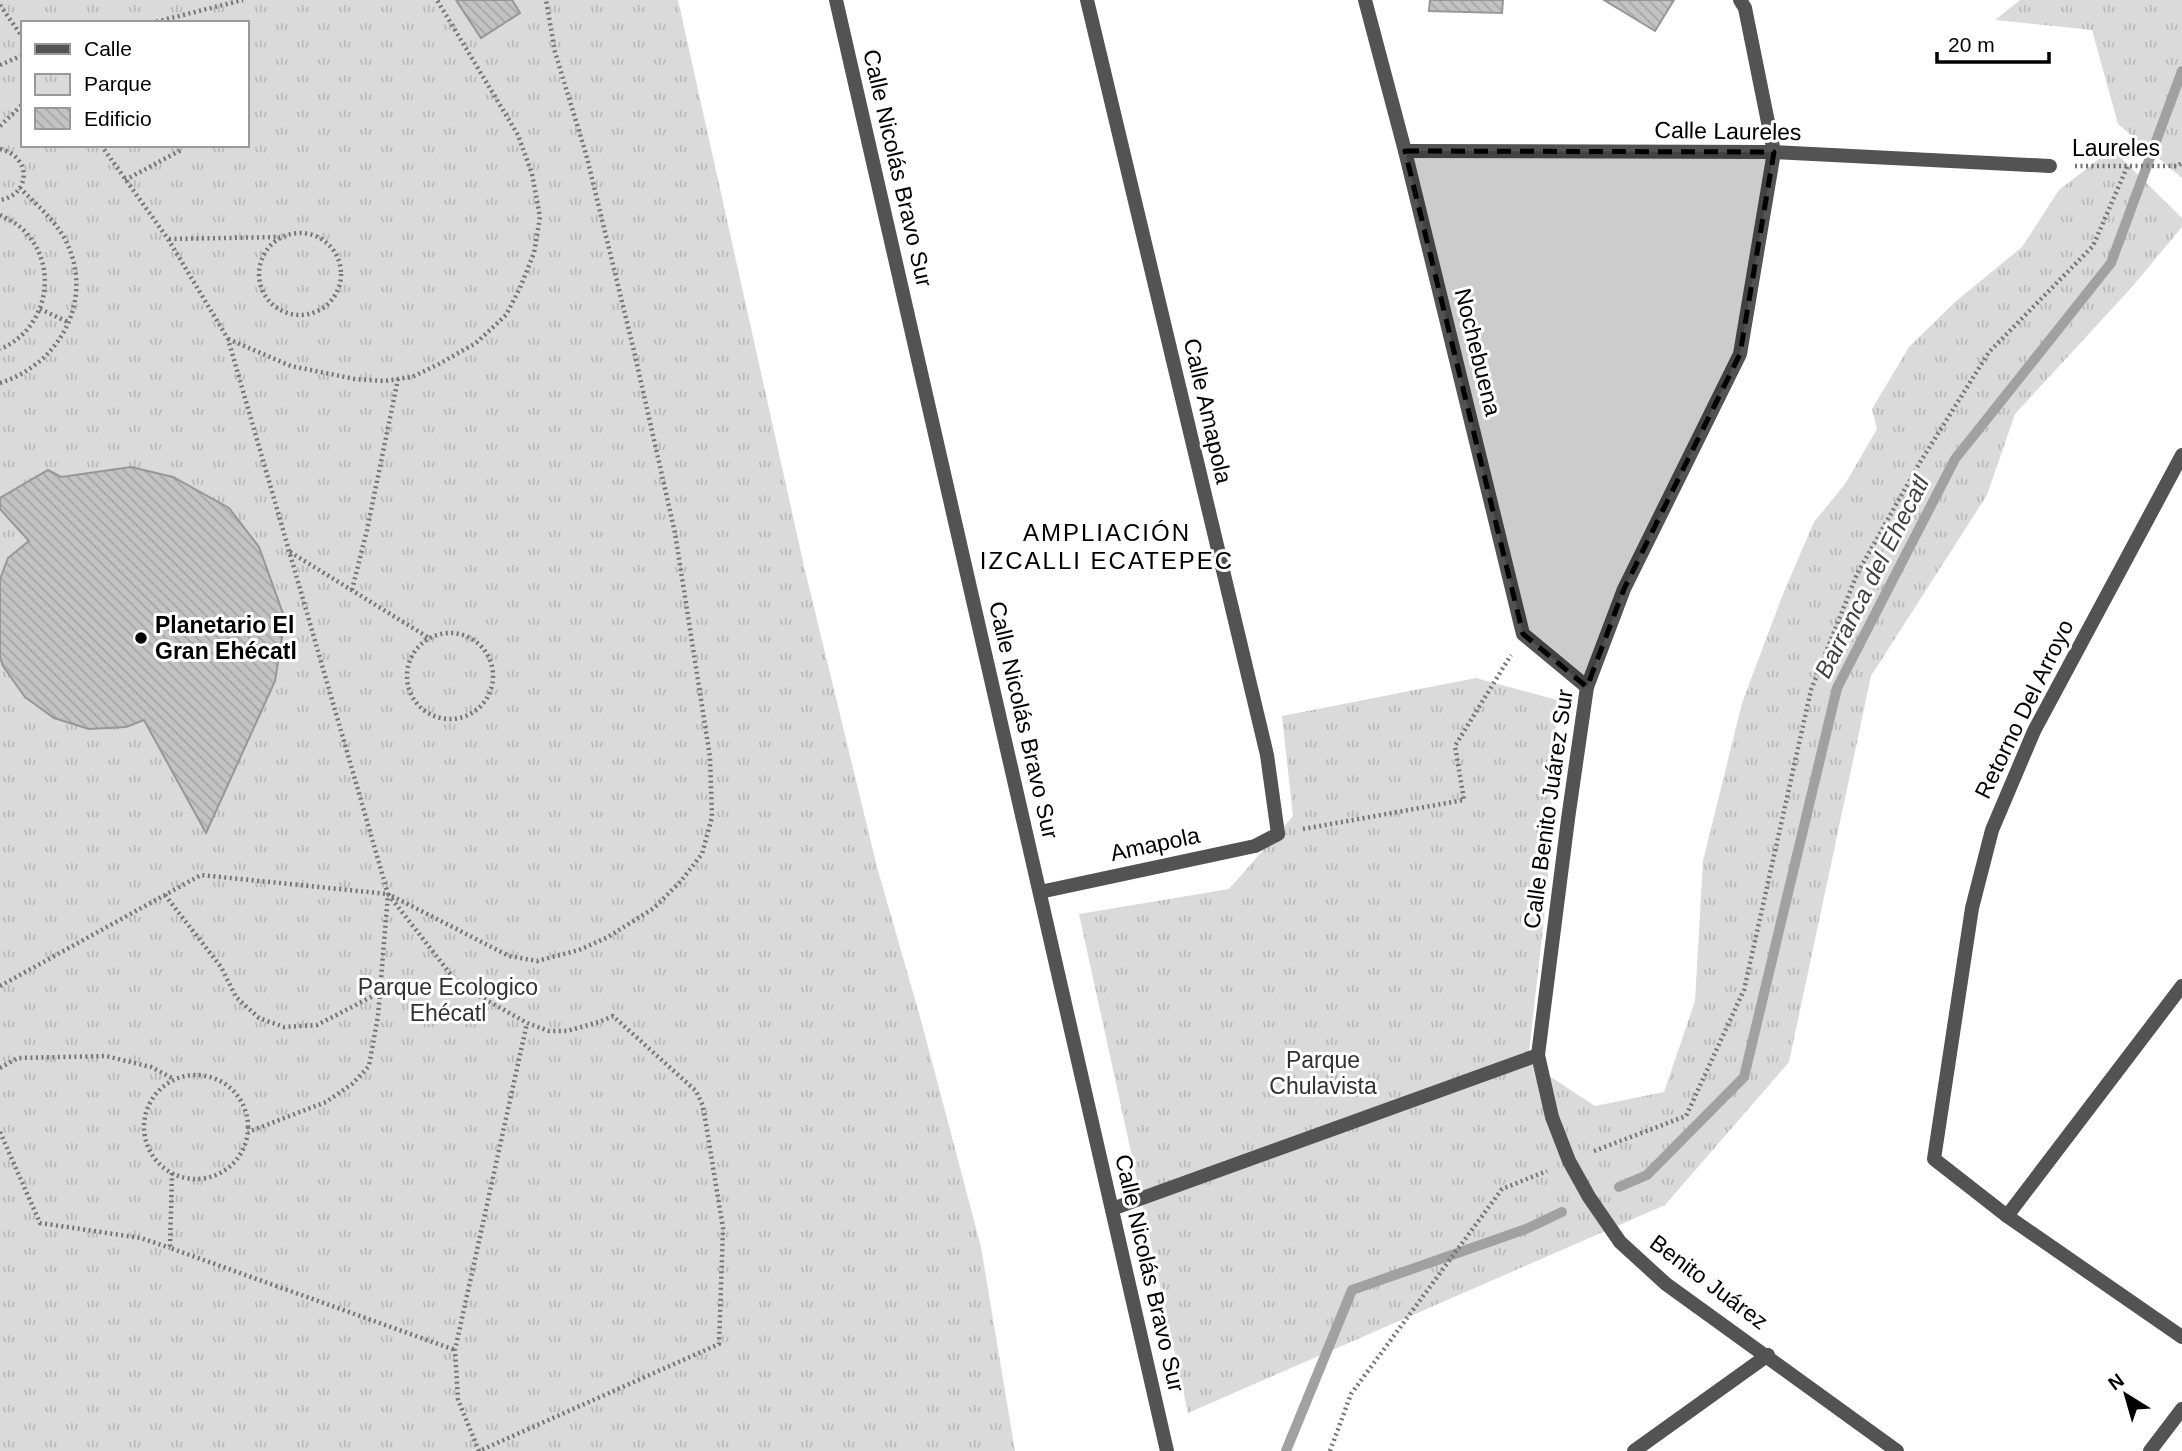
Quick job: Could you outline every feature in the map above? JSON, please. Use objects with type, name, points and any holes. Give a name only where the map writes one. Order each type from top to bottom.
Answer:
[{"type":"street","name":"Calle Nicolás Bravo Sur","points":[[836,0],[1167,1451]]},
{"type":"street","name":"Calle Amapola","points":[[1087,0],[1267,755],[1278,834]]},
{"type":"street","name":"Nochebuena","points":[[1364,0],[1405,151],[1523,634]]},
{"type":"street","points":[[1740,0],[1745,8],[1774,152]]},
{"type":"street","name":"Calle Laureles","points":[[1405,151],[1774,152],[2050,166]]},
{"type":"street","name":"Calle Benito Juárez Sur","points":[[1538,1055],[1587,687],[1624,589],[1740,354],[1774,152]]},
{"type":"street","name":"Retorno Del Arroyo","points":[[2182,455],[2034,732],[1992,830],[1972,908],[1934,1159],[2007,1216],[2182,1337]]},
{"type":"street","points":[[1523,634],[1587,687]]},
{"type":"street","name":"Amapola","points":[[1040,892],[1255,846],[1278,834]]},
{"type":"street","points":[[2007,1216],[2182,986]]},
{"type":"street","points":[[1112,1209],[1538,1055]]},
{"type":"street","name":"Benito Juárez","points":[[1538,1055],[1552,1117],[1569,1161],[1589,1198],[1620,1242],[1666,1283],[1897,1451]]},
{"type":"street","points":[[1634,1451],[1768,1355]]},
{"type":"street","points":[[2150,1451],[2182,1409]]},
{"type":"path","points":[[159,21],[243,0]]},
{"type":"path","points":[[228,339],[291,366],[355,380],[384,381],[421,373],[476,343],[506,315],[534,253],[540,217],[533,174],[518,135],[437,0]]},
{"type":"path","points":[[0,986],[201,875],[388,894],[509,956],[537,961],[579,950],[654,908],[681,881],[702,854],[712,817],[710,757],[675,533],[589,167],[555,52],[547,0]]},
{"type":"path","points":[[0,5],[21,35]]},
{"type":"path","points":[[0,65],[21,56]]},
{"type":"path","points":[[0,126],[21,106]]},
{"type":"path","points":[[102,147],[168,239],[228,339],[388,894],[380,993],[369,1066],[352,1084],[326,1102],[248,1132]]},
{"type":"path","points":[[0,149],[10,152],[21,164],[24,172],[20,188],[15,194],[0,200]]},
{"type":"path","points":[[125,180],[183,149]]},
{"type":"path","name":"Laureles","points":[[2050,166],[2177,166],[2182,163]]},
{"type":"path","points":[[1331,1451],[1351,1394],[1502,1189],[1686,1116],[1744,990],[1811,690],[1857,574],[1919,464],[1989,352],[2093,246],[2128,165]]},
{"type":"path","points":[[0,383],[16,378],[41,361],[61,338],[77,288],[67,243],[55,222],[20,188]]},
{"type":"path","points":[[0,215],[27,233],[37,248],[46,281],[44,300],[24,334],[9,346],[0,349]]},
{"type":"path","points":[[168,239],[282,237],[295,233],[308,233],[320,238],[331,246],[338,257],[340,284],[334,296],[312,313],[286,312],[274,305],[265,295],[259,269],[263,255],[271,244],[282,237]]},
{"type":"path","points":[[40,309],[68,322]]},
{"type":"path","points":[[352,590],[368,530],[398,379]]},
{"type":"path","points":[[290,552],[429,638]]},
{"type":"path","points":[[455,632],[468,636],[488,655],[492,669],[492,685],[487,698],[477,709],[463,717],[448,719],[433,716],[421,708],[412,697],[407,684],[410,658],[418,646],[429,638],[441,633],[455,632]]},
{"type":"path","points":[[1278,834],[1464,800],[1455,747],[1523,634]]},
{"type":"path","points":[[388,894],[452,976],[474,993],[527,1023],[549,1031],[567,1031],[613,1016],[696,1091],[703,1106],[723,1228],[719,1344],[479,1451],[458,1400],[455,1350],[527,1023]]},
{"type":"path","points":[[165,895],[221,967],[236,997],[259,1017],[284,1027],[317,1025],[380,993]]},
{"type":"path","points":[[0,1068],[18,1058],[106,1056],[150,1067],[175,1079]]},
{"type":"path","points":[[192,1075],[211,1077],[226,1085],[239,1098],[246,1114],[248,1132],[238,1157],[219,1174],[187,1178],[172,1173],[158,1163],[149,1150],[144,1135],[144,1118],[150,1102],[160,1089],[175,1079],[192,1075]]},
{"type":"path","points":[[0,1132],[40,1223],[141,1238],[455,1350]]},
{"type":"path","points":[[170,1248],[172,1173]]},
{"type":"highlighted area","points":[[1405,151],[1774,152],[1740,354],[1624,589],[1587,687],[1523,634]]},
{"type":"green space","name":"Parque Ecologico Ehécatl","points":[[0,0],[678,0],[804,566],[877,867],[981,1247],[1015,1451],[0,1451]]},
{"type":"green space","points":[[2020,0],[2182,0],[2182,178],[2118,124],[2092,30],[1995,20]]},
{"type":"green space","name":"Parque Chulavista","points":[[2112,149],[2182,218],[2182,227],[2132,287],[2015,414],[1987,495],[1871,676],[1789,1062],[1665,1205],[1188,1413],[1079,914],[1229,889],[1293,816],[1282,716],[1476,678],[1557,700],[1547,891],[1528,1062],[1595,1106],[1664,1092],[1695,1001],[1703,861],[1742,703],[1783,594],[1814,522],[1845,484],[1877,429],[1872,409],[1909,347],[1955,302],[2022,247],[2059,190]]},
{"type":"building","points":[[456,0],[512,0],[520,13],[481,38]]},
{"type":"building","points":[[1430,0],[1503,0],[1502,13],[1429,11]]},
{"type":"building","points":[[1604,0],[1674,0],[1655,31]]},
{"type":"building","name":"Planetario El Gran Ehécatl","points":[[131,467],[173,477],[229,508],[259,547],[285,619],[275,681],[206,833],[144,720],[126,727],[89,729],[54,718],[25,697],[3,666],[0,657],[0,579],[8,558],[29,541],[0,509],[0,498],[48,470],[61,477]]},
{"type":"waterway","name":"Barranca del Ehecatl","points":[[1619,1187],[1647,1175],[1744,1077],[1837,688],[1955,459],[2111,263],[2182,71]]},
{"type":"waterway","name":"Barranca del Ehecatl","points":[[1286,1451],[1352,1290],[1526,1229],[1562,1212]]},
{"type":"place","name":"Planetario El Gran Ehécatl","points":[[141,638]]},
{"type":"district","name":"AMPLIACIÓN IZCALLI ECATEPEC","points":[[1107,547]]}]
